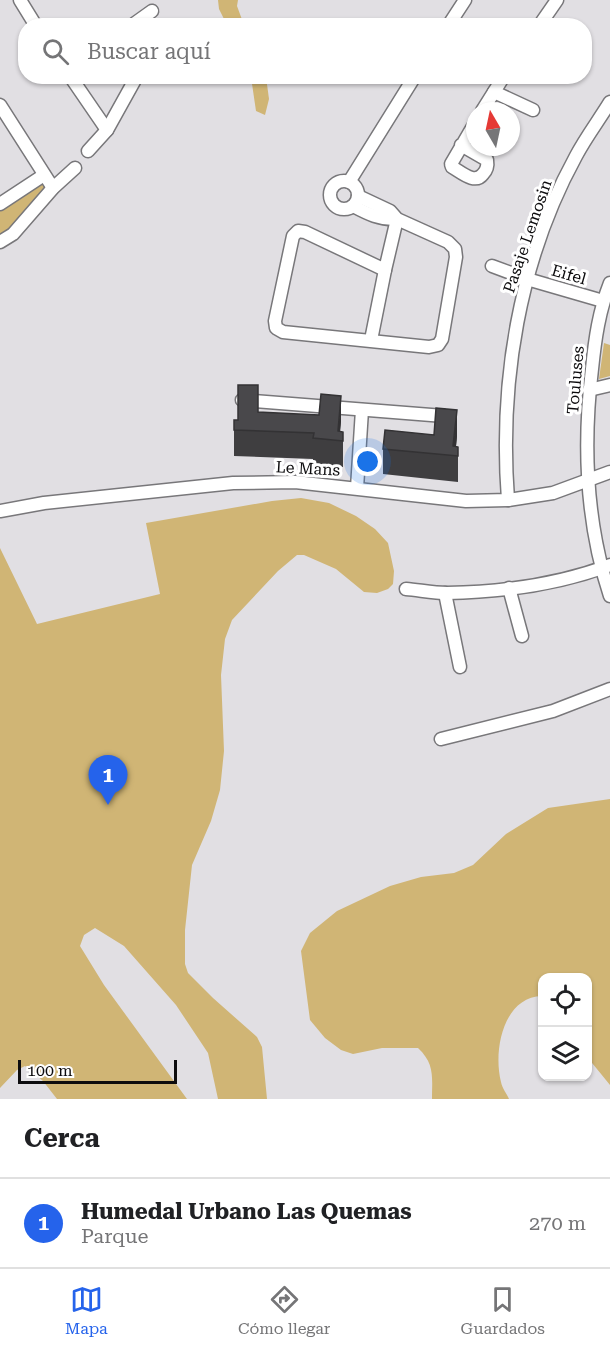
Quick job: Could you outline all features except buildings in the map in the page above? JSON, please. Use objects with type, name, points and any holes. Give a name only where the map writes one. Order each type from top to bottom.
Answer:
[{"type":"street","points":[[20,0],[31,18]]},
{"type":"street","points":[[453,18],[465,0]]},
{"type":"street","points":[[545,18],[557,0]]},
{"type":"street","points":[[142,18],[152,11]]},
{"type":"street","points":[[75,84],[107,130]]},
{"type":"street","points":[[88,151],[107,130],[133,84]]},
{"type":"street","points":[[349,182],[410,84]]},
{"type":"street","points":[[488,102],[499,84]]},
{"type":"street","points":[[494,92],[532,110]]},
{"type":"street","name":"Pasaje Lemosin","points":[[508,500],[505,442],[508,383],[516,329],[527,279],[564,178],[576,154],[610,102]]},
{"type":"street","points":[[2,113],[53,188]]},
{"type":"street","points":[[461,145],[466,137]]},
{"type":"street","points":[[0,242],[13,234],[53,188],[75,168]]},
{"type":"street","points":[[0,204],[44,175]]},
{"type":"street","points":[[349,182],[357,190],[356,201],[342,210],[332,203],[330,198],[333,187],[337,183],[349,182]]},
{"type":"street","points":[[356,201],[372,216],[397,219],[448,242],[455,249],[456,257],[442,339],[438,345],[429,347],[283,332],[276,328],[275,321],[293,236],[298,231],[305,232],[385,270]]},
{"type":"street","points":[[371,340],[397,219]]},
{"type":"street","name":"Eifel","points":[[492,266],[527,279],[603,301]]},
{"type":"street","name":"Touluses","points":[[610,283],[596,331],[589,390],[587,481],[610,596]]},
{"type":"street","points":[[596,331],[610,335]]},
{"type":"street","points":[[589,390],[610,385]]},
{"type":"street","points":[[241,400],[444,416]]},
{"type":"street","points":[[357,488],[362,410]]},
{"type":"street","name":"Le Mans","points":[[0,511],[44,503],[233,483],[295,482],[466,501],[508,500],[546,495],[610,472]]},
{"type":"street","points":[[406,589],[445,593],[509,588],[567,578],[605,566]]},
{"type":"street","points":[[509,588],[522,636]]},
{"type":"street","points":[[445,593],[460,667]]},
{"type":"street","points":[[441,739],[553,711],[610,689]]},
{"type":"shaded area","points":[[218,0],[238,0],[237,6],[241,18],[224,18]]},
{"type":"shaded area","points":[[252,84],[267,84],[269,99],[265,115],[256,111]]},
{"type":"shaded area","points":[[44,180],[46,188],[10,231],[0,237],[0,210]]},
{"type":"shaded area","points":[[604,343],[610,345],[610,376],[599,379]]},
{"type":"shaded area","points":[[301,498],[329,503],[356,516],[375,529],[388,543],[394,571],[393,584],[388,589],[377,593],[364,592],[336,569],[304,555],[297,555],[278,571],[232,620],[225,639],[221,675],[224,751],[220,790],[211,821],[192,865],[185,930],[185,964],[188,973],[257,1037],[262,1047],[267,1099],[218,1099],[208,1053],[176,1005],[124,946],[95,928],[84,935],[80,946],[104,985],[187,1099],[57,1099],[43,1081],[25,1066],[17,1070],[0,1088],[0,548],[37,624],[160,594],[146,523]]},
{"type":"shaded area","points":[[610,799],[610,1085],[592,1063],[592,973],[538,973],[538,997],[529,999],[518,1006],[510,1015],[500,1041],[499,1056],[501,1082],[509,1099],[432,1099],[430,1065],[418,1048],[382,1048],[353,1054],[341,1050],[325,1038],[310,1020],[301,951],[310,933],[337,911],[390,886],[421,877],[454,873],[473,865],[506,834],[548,808]]},
{"type":"place","name":"Humedal Urbano Las Quemas","points":[[108,805]]}]
